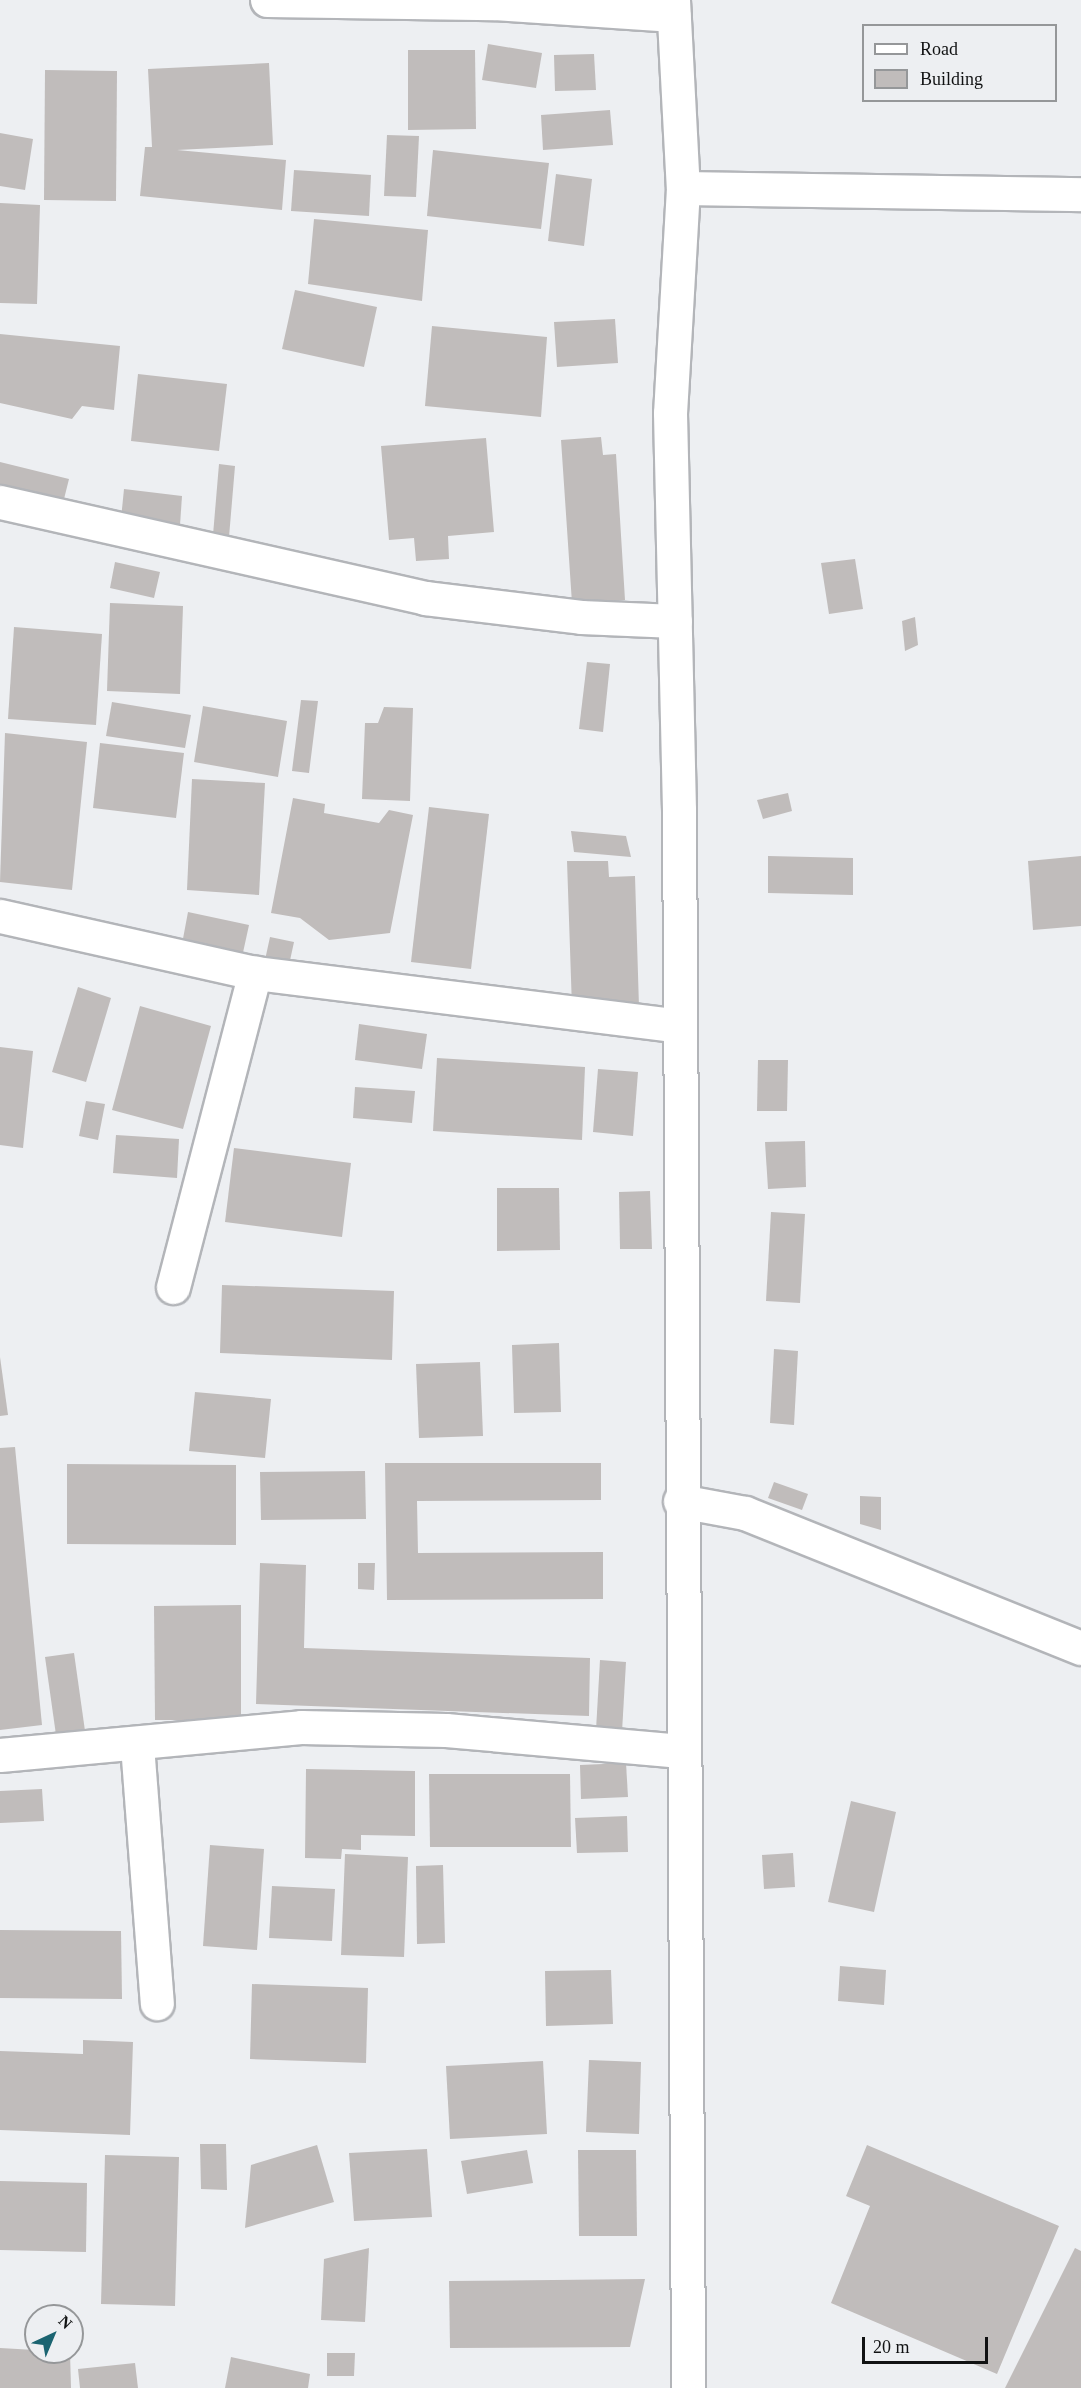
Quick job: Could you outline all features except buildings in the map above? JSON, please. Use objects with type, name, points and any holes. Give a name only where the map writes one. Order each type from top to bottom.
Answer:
[{"type":"street","points":[[267,0],[673,8],[683,188],[670,413],[675,621],[687,2388]]},
{"type":"street","points":[[683,188],[1081,194]]},
{"type":"street","points":[[0,502],[425,598],[581,617],[675,621]]},
{"type":"street","points":[[0,916],[255,973],[678,1026]]},
{"type":"street","points":[[173,1287],[255,973]]},
{"type":"street","points":[[680,1501],[745,1513],[1081,1648]]},
{"type":"street","points":[[0,1755],[137,1745],[301,1727],[446,1730],[681,1751]]},
{"type":"street","points":[[137,1745],[157,2003]]}]
